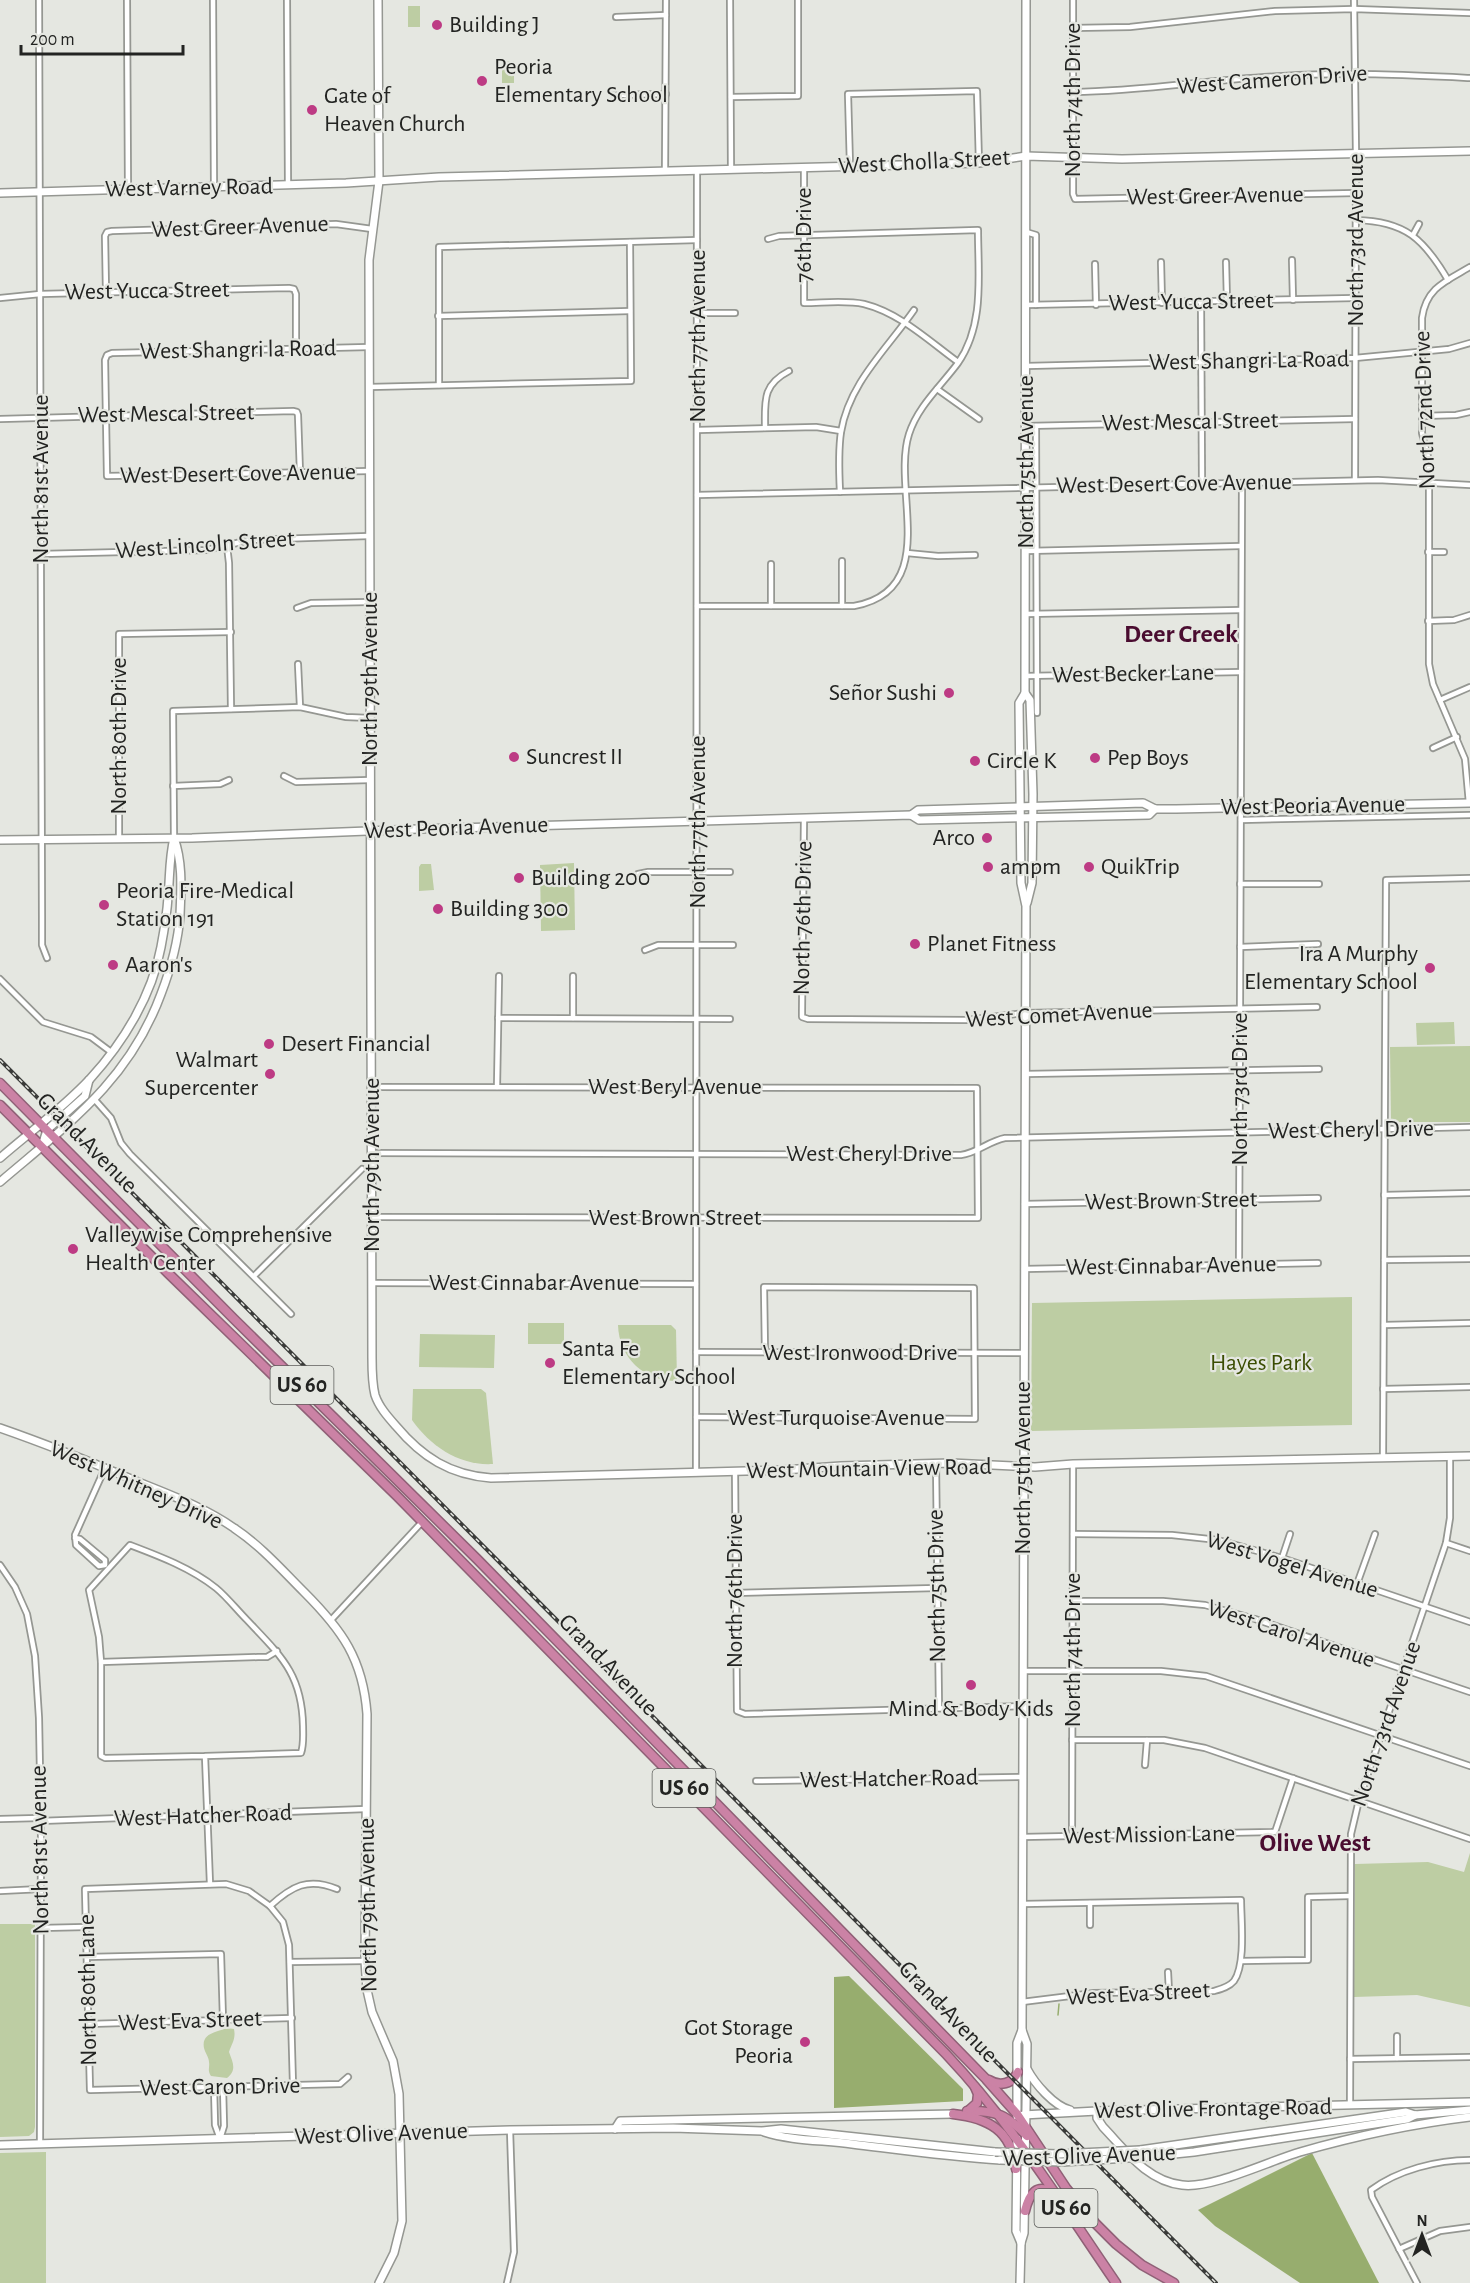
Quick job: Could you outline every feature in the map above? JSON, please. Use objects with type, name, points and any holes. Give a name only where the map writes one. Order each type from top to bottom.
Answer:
[{"type":"highway","name":"Grand Avenue","points":[[0,1083],[477,1559],[1021,2114],[1021,2131],[1025,2147],[1116,2283]]},
{"type":"highway","name":"Grand Avenue","points":[[0,1105],[422,1522],[974,2084],[999,2114],[1021,2131]]},
{"type":"highway","points":[[680,1784],[689,1777]]},
{"type":"highway","points":[[986,2079],[995,2084],[1006,2083],[1022,2070]]},
{"type":"highway","points":[[967,2111],[977,2103],[978,2094],[974,2084]]},
{"type":"highway","points":[[992,2105],[1021,2114]]},
{"type":"highway","points":[[953,2114],[985,2111],[999,2114]]},
{"type":"highway","points":[[953,2114],[976,2117],[997,2129],[1013,2151],[1016,2169]]},
{"type":"highway","name":"US 60","points":[[1021,2131],[1038,2147],[1066,2188],[1107,2237],[1142,2265],[1174,2283]]},
{"type":"highway","points":[[1025,2211],[1029,2196],[1038,2189],[1049,2191],[1061,2201]]},
{"type":"main road","name":"North 79th Avenue","points":[[372,1358],[369,260],[379,181],[378,0]]},
{"type":"main road","name":"North 75th Avenue","points":[[1026,0],[1025,693],[1030,700],[1033,805],[1032,883],[1026,906]]},
{"type":"main road","name":"West Cholla Street","points":[[379,181],[439,177],[979,163],[1026,156],[1122,159],[1470,151]]},
{"type":"main road","name":"West Varney Road","points":[[0,193],[379,181]]},
{"type":"main road","points":[[1025,693],[1019,703],[1023,706],[1026,722],[1030,723]]},
{"type":"main road","name":"North 75th Avenue","points":[[1019,703],[1021,883],[1026,906],[1023,2030],[1017,2043],[1022,2070],[1021,2114]]},
{"type":"main road","name":"West Peoria Avenue","points":[[912,815],[918,810],[1033,805],[1143,803],[1155,809],[1470,803]]},
{"type":"main road","points":[[1123,804],[1123,816]]},
{"type":"main road","name":"West Peoria Avenue","points":[[0,840],[174,838],[370,830],[912,815],[919,820],[1123,816],[1149,815],[1155,809]]},
{"type":"main road","points":[[0,1158],[89,1080],[111,1052],[141,1003],[161,949],[168,903],[169,856],[174,838]]},
{"type":"main road","points":[[50,1134],[95,1100],[131,1057],[155,1011],[172,965],[178,931],[180,856],[174,838]]},
{"type":"main road","points":[[141,1003],[155,1011]]},
{"type":"main road","points":[[0,1182],[42,1147],[50,1134],[85,1095],[89,1080]]},
{"type":"main road","name":"West Mountain View Road","points":[[372,1358],[374,1392],[383,1411],[400,1432],[423,1454],[438,1464],[475,1477],[696,1473],[936,1463],[1023,1467],[1470,1456]]},
{"type":"main road","name":"West Whitney Drive","points":[[0,1428],[105,1468],[204,1510],[235,1528],[266,1553],[331,1620],[357,1663]]},
{"type":"main road","name":"North 79th Avenue","points":[[357,1663],[366,1706],[365,1961],[367,1990],[372,2012],[393,2061],[398,2082],[400,2134],[402,2221],[394,2253],[379,2283]]},
{"type":"main road","points":[[1022,2070],[1062,2107],[1076,2111]]},
{"type":"main road","name":"West Olive Frontage Road","points":[[1021,2114],[1470,2102]]},
{"type":"main road","name":"West Olive Avenue","points":[[762,2131],[780,2137],[958,2158],[1062,2162],[1142,2153],[1406,2112],[1415,2115],[1470,2110]]},
{"type":"main road","points":[[1097,2111],[1097,2118],[1103,2127],[1151,2175],[1165,2181],[1191,2186],[1209,2183],[1297,2153],[1348,2139],[1407,2126],[1470,2117]]},
{"type":"main road","points":[[642,2124],[953,2114]]},
{"type":"main road","name":"West Olive Avenue","points":[[0,2145],[615,2129],[620,2121],[762,2131],[781,2129],[995,2152],[1142,2153]]},
{"type":"main road","points":[[1021,2131],[1016,2169],[1016,2231],[1021,2243]]},
{"type":"main road","points":[[1020,2283],[1025,2211],[1025,2147]]},
{"type":"street","name":"North 81st Avenue","points":[[39,0],[42,945],[47,958]]},
{"type":"street","points":[[127,0],[128,189]]},
{"type":"street","points":[[213,0],[214,188]]},
{"type":"street","points":[[287,0],[288,185]]},
{"type":"street","points":[[666,0],[666,171]]},
{"type":"street","points":[[730,0],[731,170]]},
{"type":"street","points":[[731,97],[798,96],[798,0]]},
{"type":"street","name":"North 74th Drive","points":[[1073,0],[1073,194],[1075,199]]},
{"type":"street","name":"North 73rd Avenue","points":[[1354,0],[1355,480]]},
{"type":"street","points":[[1073,28],[1130,27],[1275,11],[1354,9],[1470,12]]},
{"type":"street","points":[[616,17],[666,15]]},
{"type":"street","name":"West Cameron Drive","points":[[1074,92],[1120,91],[1255,77],[1355,73],[1470,78]]},
{"type":"street","points":[[850,166],[848,94],[977,91],[979,163]]},
{"type":"street","points":[[615,95],[666,94]]},
{"type":"street","name":"76th Drive","points":[[804,168],[804,303],[863,304],[905,322]]},
{"type":"street","name":"North 77th Avenue","points":[[696,1473],[697,170]]},
{"type":"street","name":"West Greer Avenue","points":[[1075,199],[1356,193]]},
{"type":"street","points":[[1356,220],[1386,223],[1413,235],[1433,255],[1448,280],[1470,267]]},
{"type":"street","name":"West Greer Avenue","points":[[106,292],[105,236],[108,232],[336,224],[372,229]]},
{"type":"street","points":[[1413,235],[1419,224]]},
{"type":"street","points":[[697,606],[842,606],[862,604],[888,590],[899,576],[907,553],[906,448],[908,438],[921,410],[958,362],[969,343],[977,313],[978,230],[779,236],[768,239]]},
{"type":"street","name":"North 75th Avenue","points":[[1026,232],[1036,236],[1036,305]]},
{"type":"street","points":[[439,385],[439,247],[697,240]]},
{"type":"street","points":[[369,387],[631,381],[630,242]]},
{"type":"street","points":[[1292,260],[1293,300]]},
{"type":"street","points":[[1161,262],[1162,303]]},
{"type":"street","points":[[1226,262],[1227,301]]},
{"type":"street","points":[[1095,264],[1096,304]]},
{"type":"street","name":"North 72nd Drive","points":[[1448,280],[1430,293],[1424,304],[1422,318],[1422,433],[1429,461],[1430,671],[1440,700],[1468,759],[1470,803]]},
{"type":"street","name":"West Yucca Street","points":[[0,298],[40,294],[294,289],[296,349]]},
{"type":"street","name":"West Yucca Street","points":[[1026,305],[1355,298]]},
{"type":"street","points":[[1201,302],[1202,483]]},
{"type":"street","points":[[840,492],[841,431],[848,406],[857,387],[914,310]]},
{"type":"street","points":[[438,316],[630,311]]},
{"type":"street","points":[[698,313],[735,313]]},
{"type":"street","points":[[905,322],[958,362]]},
{"type":"street","name":"West Shangri La Road","points":[[1026,366],[1355,358],[1449,349],[1470,343]]},
{"type":"street","name":"West Shangri la Road","points":[[106,416],[107,355],[369,347]]},
{"type":"street","points":[[765,428],[765,404],[769,387],[774,380],[789,371]]},
{"type":"street","points":[[937,389],[979,419]]},
{"type":"street","points":[[1422,416],[1456,415],[1470,411]]},
{"type":"street","name":"West Mescal Street","points":[[0,419],[297,412],[300,473]]},
{"type":"street","name":"West Desert Cove Avenue","points":[[106,416],[107,476],[369,471]]},
{"type":"street","name":"West Mescal Street","points":[[1026,426],[1355,418]]},
{"type":"street","name":"North 75th Avenue","points":[[1036,426],[1038,713]]},
{"type":"street","points":[[698,430],[823,427],[841,431]]},
{"type":"street","name":"West Desert Cove Avenue","points":[[698,495],[1355,480],[1428,481],[1470,485]]},
{"type":"street","name":"North 73rd Drive","points":[[1239,1264],[1242,483]]},
{"type":"street","name":"West Lincoln Street","points":[[41,554],[206,550],[250,540],[369,536]]},
{"type":"street","points":[[227,546],[231,632],[231,709]]},
{"type":"street","points":[[1026,551],[1241,546]]},
{"type":"street","points":[[1428,552],[1444,552]]},
{"type":"street","points":[[907,553],[938,556],[975,555]]},
{"type":"street","points":[[842,561],[842,606]]},
{"type":"street","points":[[771,564],[771,606]]},
{"type":"street","points":[[297,608],[311,603],[370,602]]},
{"type":"street","points":[[1026,614],[1241,610]]},
{"type":"street","points":[[1428,621],[1454,620],[1470,615]]},
{"type":"street","name":"North 80th Drive","points":[[119,839],[119,634],[231,632]]},
{"type":"street","points":[[298,664],[300,707]]},
{"type":"street","name":"West Becker Lane","points":[[1025,676],[1241,672]]},
{"type":"street","points":[[1440,700],[1470,687]]},
{"type":"street","points":[[174,838],[173,711],[300,707],[346,717],[370,717]]},
{"type":"street","points":[[1433,748],[1457,737]]},
{"type":"street","points":[[284,776],[296,782],[370,780]]},
{"type":"street","points":[[173,786],[220,784],[229,780]]},
{"type":"street","name":"West Peoria Avenue","points":[[1240,820],[1470,815]]},
{"type":"street","name":"North 76th Drive","points":[[802,1017],[804,818]]},
{"type":"street","points":[[638,874],[730,872]]},
{"type":"street","points":[[1383,1458],[1386,880],[1470,878]]},
{"type":"street","points":[[1240,884],[1319,884]]},
{"type":"street","points":[[1240,947],[1318,944]]},
{"type":"street","points":[[645,950],[658,945],[733,945]]},
{"type":"street","points":[[497,1087],[498,976]]},
{"type":"street","points":[[573,976],[573,1018]]},
{"type":"street","points":[[0,979],[43,1022],[91,1037],[111,1052]]},
{"type":"street","name":"West Comet Avenue","points":[[802,1017],[808,1020],[967,1020],[1025,1013],[1317,1007]]},
{"type":"street","points":[[498,1018],[730,1019]]},
{"type":"street","points":[[1025,1074],[1319,1069]]},
{"type":"street","name":"West Beryl Avenue","points":[[372,1087],[977,1088],[978,1150]]},
{"type":"street","points":[[95,1100],[111,1118],[121,1143],[130,1154],[291,1314]]},
{"type":"street","name":"West Cheryl Drive","points":[[372,1153],[961,1155],[978,1150],[996,1140],[1024,1138],[1470,1127]]},
{"type":"street","name":"West Brown Street","points":[[372,1217],[978,1218],[978,1150]]},
{"type":"street","points":[[254,1276],[362,1169]]},
{"type":"street","points":[[1384,1195],[1470,1193]]},
{"type":"street","name":"West Brown Street","points":[[1024,1204],[1318,1198]]},
{"type":"street","points":[[1384,1260],[1470,1259]]},
{"type":"street","name":"West Cinnabar Avenue","points":[[1024,1269],[1318,1263]]},
{"type":"street","name":"West Cinnabar Avenue","points":[[372,1283],[696,1284]]},
{"type":"street","points":[[765,1352],[764,1287],[974,1288],[975,1353]]},
{"type":"street","points":[[1384,1324],[1470,1323]]},
{"type":"street","name":"West Ironwood Drive","points":[[696,1352],[1024,1353]]},
{"type":"street","name":"West Turquoise Avenue","points":[[696,1417],[975,1419],[975,1353]]},
{"type":"street","points":[[1383,1389],[1470,1387]]},
{"type":"street","name":"North 73rd Avenue","points":[[1350,2105],[1351,1834],[1359,1800],[1446,1543],[1450,1518],[1450,1456]]},
{"type":"street","name":"North 75th Drive","points":[[936,1463],[939,1708]]},
{"type":"street","name":"North 74th Drive","points":[[1072,1836],[1073,1464]]},
{"type":"street","points":[[105,1468],[76,1530],[75,1538],[76,1545],[86,1555],[99,1566],[106,1567]]},
{"type":"street","name":"North 76th Drive","points":[[735,1471],[734,1593],[737,1711],[745,1714],[939,1708]]},
{"type":"street","points":[[331,1620],[422,1522]]},
{"type":"street","name":"West Vogel Avenue","points":[[1073,1534],[1196,1536],[1242,1545],[1470,1622]]},
{"type":"street","points":[[1282,1558],[1290,1534]]},
{"type":"street","points":[[1358,1584],[1375,1534]]},
{"type":"street","points":[[1446,1543],[1470,1551]]},
{"type":"street","points":[[130,1545],[182,1567],[216,1588],[277,1651],[291,1672],[300,1690],[303,1711],[301,1753],[105,1758],[101,1756],[101,1662],[99,1637],[89,1590],[106,1567],[130,1545]]},
{"type":"street","name":"North 81st Avenue","points":[[0,1565],[21,1599],[34,1642],[39,1718],[40,2144]]},
{"type":"street","points":[[734,1593],[937,1588]]},
{"type":"street","name":"West Carol Avenue","points":[[1073,1601],[1163,1601],[1204,1605],[1256,1619],[1470,1692]]},
{"type":"street","points":[[101,1662],[258,1658],[267,1657],[277,1651]]},
{"type":"street","points":[[1023,1671],[1161,1671],[1206,1676],[1470,1766]]},
{"type":"street","points":[[939,1708],[1023,1706]]},
{"type":"street","points":[[1072,1740],[1181,1742],[1205,1748],[1470,1839]]},
{"type":"street","points":[[1145,1765],[1147,1740]]},
{"type":"street","points":[[206,1756],[210,1884],[239,1887],[257,1895],[283,1922],[289,1945],[293,2085]]},
{"type":"street","name":"West Hatcher Road","points":[[756,1781],[1022,1777]]},
{"type":"street","name":"West Mission Lane","points":[[1022,1837],[1275,1832],[1293,1778]]},
{"type":"street","name":"West Hatcher Road","points":[[0,1819],[208,1816],[366,1809]]},
{"type":"street","points":[[270,1906],[284,1893],[298,1885],[314,1883],[337,1889]]},
{"type":"street","name":"North 80th Lane","points":[[90,2090],[85,1889],[210,1884]]},
{"type":"street","points":[[0,1891],[41,1889]]},
{"type":"street","name":"West Eva Street","points":[[1023,2002],[1094,1993],[1222,1989],[1235,1980],[1241,1961],[1308,1960],[1308,1897],[1350,1896]]},
{"type":"street","points":[[1022,1904],[1241,1900],[1241,1961]]},
{"type":"street","points":[[1090,1903],[1090,1925]]},
{"type":"street","points":[[41,1928],[86,1928]]},
{"type":"street","points":[[87,1957],[221,1954],[223,2020]]},
{"type":"street","points":[[290,1962],[365,1961]]},
{"type":"street","points":[[1168,1972],[1169,1992]]},
{"type":"street","name":"West Eva Street","points":[[89,2024],[292,2018]]},
{"type":"street","points":[[1396,2036],[1397,2058]]},
{"type":"street","points":[[1350,2059],[1470,2057]]},
{"type":"street","name":"West Caron Drive","points":[[90,2090],[340,2084],[348,2077]]},
{"type":"street","points":[[214,2087],[215,2125],[220,2139]]},
{"type":"street","points":[[220,2139],[224,2126],[223,2087]]},
{"type":"street","points":[[507,2283],[514,2252],[510,2130]]},
{"type":"street","points":[[1417,2283],[1372,2197],[1371,2190],[1410,2170],[1441,2162],[1470,2160]]},
{"type":"street","points":[[1400,2249],[1440,2231],[1470,2227]]},
{"type":"green space","points":[[408,6],[420,6],[420,27],[408,27]]},
{"type":"green space","points":[[502,61],[514,61],[514,83],[502,83]]},
{"type":"green space","points":[[574,863],[575,930],[541,931],[540,865]]},
{"type":"green space","points":[[421,864],[431,864],[434,890],[419,891]]},
{"type":"green space","points":[[1454,1022],[1455,1044],[1417,1045],[1416,1023]]},
{"type":"green space","points":[[1470,1046],[1470,1122],[1391,1122],[1390,1047]]},
{"type":"green space","name":"Hayes Park","points":[[1352,1297],[1352,1425],[1031,1431],[1032,1303]]},
{"type":"green space","points":[[528,1323],[564,1323],[564,1344],[528,1344]]},
{"type":"green space","points":[[618,1325],[671,1325],[676,1330],[677,1381],[654,1377],[636,1365],[623,1348]]},
{"type":"green space","points":[[420,1334],[495,1335],[494,1368],[419,1367]]},
{"type":"green space","points":[[413,1389],[481,1389],[486,1393],[493,1464],[469,1462],[458,1458],[428,1439],[412,1420]]},
{"type":"green space","points":[[1470,1853],[1470,2007],[1417,1995],[1354,1997],[1355,1864],[1428,1862],[1464,1872]]},
{"type":"green space","points":[[0,1924],[35,1924],[35,2127],[34,2132],[29,2136],[0,2137]]},
{"type":"green space","points":[[227,2028],[234,2029],[234,2038],[229,2052],[233,2069],[227,2078],[211,2076],[209,2060],[204,2048],[205,2039]]},
{"type":"green space","points":[[46,2152],[46,2283],[0,2283],[0,2153]]},
{"type":"shaded area","points":[[849,1976],[963,2089],[963,2101],[834,2108],[834,1977]]},
{"type":"shaded area","points":[[1312,2153],[1379,2283],[1300,2283],[1215,2226],[1198,2210]]},
{"type":"waterway","points":[[1058,2015],[1059,2004]]},
{"type":"waterway","points":[[1266,2115],[1266,2121]]},
{"type":"railway","points":[[0,1060],[1216,2283]]},
{"type":"place","name":"Building J","points":[[437,25]]},
{"type":"place","name":"Peoria Elementary School","points":[[482,81]]},
{"type":"place","name":"Gate of Heaven Church","points":[[312,110]]},
{"type":"place","name":"Señor Sushi","points":[[949,693]]},
{"type":"place","name":"Suncrest II","points":[[514,757]]},
{"type":"place","name":"Pep Boys","points":[[1095,758]]},
{"type":"place","name":"Circle K","points":[[975,761]]},
{"type":"place","name":"Arco","points":[[987,838]]},
{"type":"place","name":"ampm","points":[[988,867]]},
{"type":"place","name":"QuikTrip","points":[[1089,867]]},
{"type":"place","name":"Building 200","points":[[519,878]]},
{"type":"place","name":"Peoria Fire-Medical Station 191","points":[[104,905]]},
{"type":"place","name":"Building 300","points":[[438,909]]},
{"type":"place","name":"Planet Fitness","points":[[915,944]]},
{"type":"place","name":"Aaron's","points":[[113,965]]},
{"type":"place","name":"Ira A Murphy Elementary School","points":[[1430,968]]},
{"type":"place","name":"Desert Financial","points":[[269,1044]]},
{"type":"place","name":"Walmart Supercenter","points":[[270,1074]]},
{"type":"place","name":"Valleywise Comprehensive Health Center","points":[[73,1249]]},
{"type":"place","name":"Santa Fe Elementary School","points":[[550,1363]]},
{"type":"place","name":"Mind & Body Kids","points":[[971,1685]]},
{"type":"place","name":"Got Storage Peoria","points":[[805,2042]]},
{"type":"district","name":"Deer Creek","points":[[1181,634]]},
{"type":"district","name":"Olive West","points":[[1315,1843]]}]
